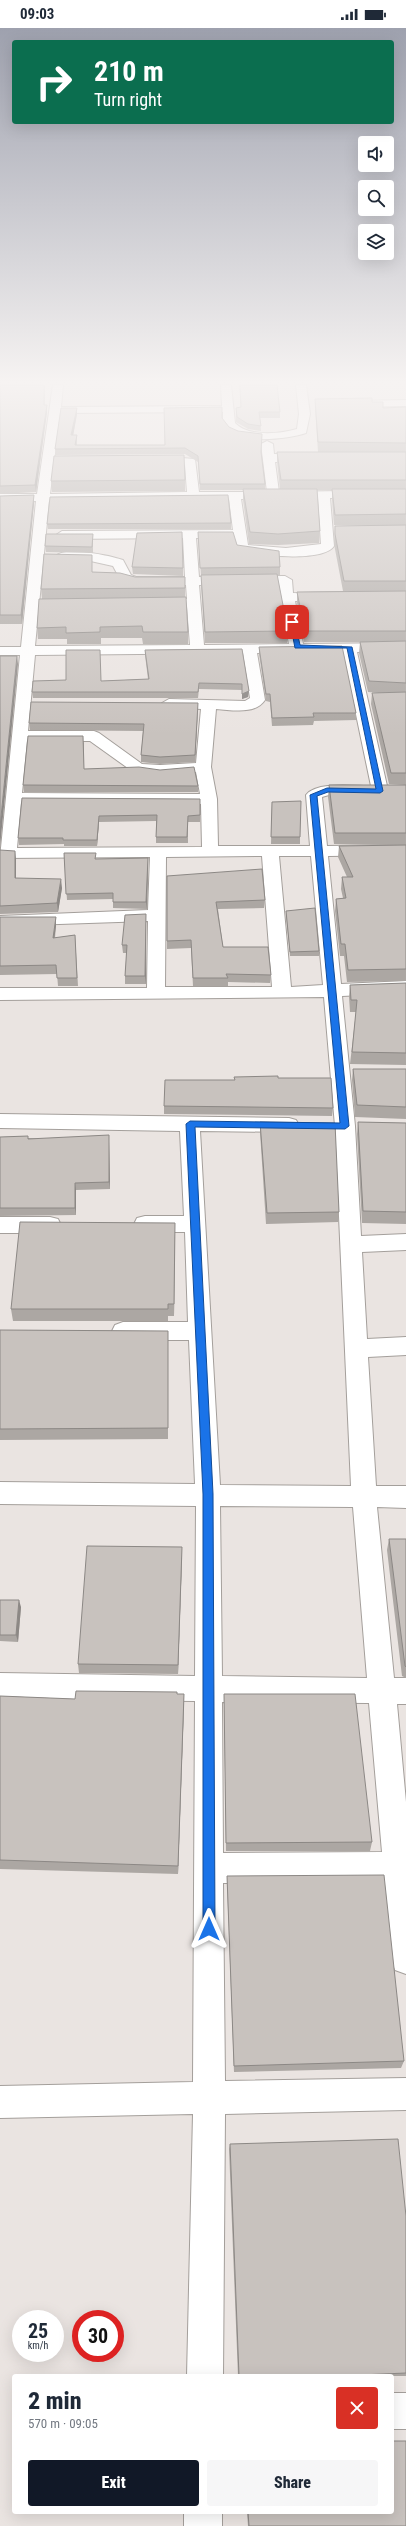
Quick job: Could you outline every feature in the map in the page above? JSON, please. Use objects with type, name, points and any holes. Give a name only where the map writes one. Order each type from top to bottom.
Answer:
[{"type":"street","points":[[43,502],[24,703],[13,798],[4,853],[406,850]]},
{"type":"street","points":[[235,502],[242,548],[280,551],[325,549],[328,546],[324,502]]},
{"type":"street","points":[[326,531],[342,531]]},
{"type":"street","points":[[189,534],[197,648]]},
{"type":"street","points":[[40,535],[239,534]]},
{"type":"street","points":[[280,551],[297,647]]},
{"type":"street","points":[[38,558],[86,556],[105,559],[118,564],[126,578],[135,581],[285,580]]},
{"type":"street","points":[[288,597],[343,597]]},
{"type":"street","points":[[140,603],[194,603]]},
{"type":"street","points":[[33,605],[48,604]]},
{"type":"street","points":[[151,703],[248,706],[258,700],[249,647]]},
{"type":"street","points":[[0,651],[249,647],[406,647]]},
{"type":"street","points":[[349,647],[380,791]]},
{"type":"street","points":[[360,699],[376,699]]},
{"type":"street","points":[[24,703],[39,703]]},
{"type":"street","points":[[208,704],[203,767],[209,799],[210,851]]},
{"type":"street","points":[[20,736],[94,736],[138,768],[160,770],[203,767]]},
{"type":"street","points":[[406,791],[327,790],[314,795],[317,850],[332,989],[350,1072],[345,1126],[364,1496],[394,1692],[406,1959]]},
{"type":"street","points":[[13,798],[209,799]]},
{"type":"street","points":[[270,850],[282,993]]},
{"type":"street","points":[[156,993],[158,852]]},
{"type":"street","points":[[0,921],[156,915]]},
{"type":"street","points":[[0,994],[282,993],[406,986]]},
{"type":"street","points":[[0,1121],[306,1126]]},
{"type":"street","points":[[190,1124],[208,1494],[209,2097],[205,2374]]},
{"type":"street","points":[[125,1224],[195,1224]]},
{"type":"street","points":[[0,1225],[70,1225]]},
{"type":"street","points":[[351,1244],[406,1242]]},
{"type":"street","points":[[100,1331],[200,1331]]},
{"type":"street","points":[[356,1349],[406,1346]]},
{"type":"street","points":[[0,1493],[406,1497]]},
{"type":"street","points":[[0,1686],[394,1692]]},
{"type":"street","points":[[209,1868],[402,1867]]},
{"type":"street","points":[[0,2102],[406,2094]]},
{"type":"street","points":[[394,2411],[406,2411]]},
{"type":"street","points":[[202,2526],[203,2514]]},
{"type":"building","points":[[0,502],[33,502],[21,615],[0,615]]},
{"type":"building","points":[[49,502],[229,502],[231,523],[47,524]]},
{"type":"building","points":[[245,502],[318,502],[320,531],[278,534],[250,532]]},
{"type":"building","points":[[333,502],[406,502],[406,514],[335,515]]},
{"type":"building","points":[[406,525],[406,581],[344,581],[335,534],[335,526]]},
{"type":"building","points":[[182,532],[183,568],[132,567],[137,533]]},
{"type":"building","points":[[198,532],[233,532],[237,545],[279,551],[280,567],[200,568]]},
{"type":"building","points":[[46,534],[93,534],[92,547],[45,546]]},
{"type":"building","points":[[44,554],[92,555],[92,572],[120,573],[135,577],[185,577],[185,588],[41,589]]},
{"type":"building","points":[[277,574],[288,631],[205,632],[201,575]]},
{"type":"building","points":[[406,591],[406,631],[305,631],[297,592]]},
{"type":"building","points":[[186,597],[188,632],[143,632],[142,626],[100,627],[100,632],[66,633],[66,627],[37,628],[39,599]]},
{"type":"building","points":[[406,641],[406,683],[369,681],[360,642]]},
{"type":"building","points":[[342,646],[356,713],[313,713],[314,717],[272,718],[270,694],[266,694],[259,647]]},
{"type":"building","points":[[242,649],[249,691],[242,694],[242,684],[199,683],[198,692],[32,692],[33,681],[66,680],[66,650],[100,650],[101,681],[149,679],[145,650]]},
{"type":"building","points":[[0,656],[17,656],[0,827]]},
{"type":"building","points":[[406,692],[406,773],[391,773],[372,693]]},
{"type":"building","points":[[31,702],[198,703],[195,755],[160,757],[141,755],[144,724],[29,723]]},
{"type":"building","points":[[28,736],[83,736],[84,769],[139,767],[160,770],[194,767],[198,786],[23,785]]},
{"type":"building","points":[[329,785],[406,785],[406,833],[335,833]]},
{"type":"building","points":[[22,798],[200,799],[200,815],[188,816],[187,837],[156,837],[157,815],[99,816],[97,840],[18,838]]},
{"type":"building","points":[[301,801],[300,837],[271,837],[272,802]]},
{"type":"building","points":[[406,845],[406,969],[348,970],[345,944],[341,944],[336,899],[346,898],[342,877],[353,877],[339,846]]},
{"type":"building","points":[[0,850],[15,851],[15,878],[61,879],[57,903],[0,906]]},
{"type":"building","points":[[64,853],[96,853],[95,859],[148,858],[146,902],[113,902],[113,893],[66,894]]},
{"type":"building","points":[[262,869],[265,900],[216,902],[223,947],[268,947],[271,975],[226,974],[228,978],[193,978],[191,940],[167,941],[167,876]]},
{"type":"building","points":[[315,908],[319,951],[290,952],[286,911]]},
{"type":"building","points":[[146,914],[145,976],[125,976],[127,945],[122,945],[125,915]]},
{"type":"building","points":[[0,917],[56,917],[53,938],[75,935],[77,978],[57,978],[56,965],[0,966]]},
{"type":"building","points":[[406,983],[406,1053],[352,1052],[357,1000],[351,1000],[350,985]]},
{"type":"building","points":[[353,1069],[406,1069],[406,1107],[357,1105]]},
{"type":"building","points":[[278,1076],[278,1078],[331,1078],[333,1108],[164,1106],[165,1080],[235,1080],[234,1077]]},
{"type":"building","points":[[260,1122],[335,1123],[339,1212],[267,1213]]},
{"type":"building","points":[[358,1122],[406,1123],[406,1212],[363,1211]]},
{"type":"building","points":[[109,1135],[109,1182],[75,1183],[75,1208],[0,1208],[0,1137],[28,1136],[28,1139]]},
{"type":"building","points":[[20,1222],[175,1223],[174,1304],[168,1304],[168,1309],[11,1309]]},
{"type":"building","points":[[0,1330],[168,1331],[168,1428],[0,1429]]},
{"type":"building","points":[[389,1539],[406,1539],[406,1667],[405,1666]]},
{"type":"building","points":[[87,1546],[182,1547],[178,1665],[78,1664]]},
{"type":"building","points":[[0,1600],[19,1600],[16,1635],[0,1635]]},
{"type":"building","points":[[76,1691],[177,1692],[177,1694],[184,1694],[178,1866],[0,1860],[0,1696],[75,1699]]},
{"type":"building","points":[[224,1694],[355,1694],[372,1842],[226,1843]]},
{"type":"building","points":[[384,1875],[404,2061],[234,2066],[227,1876]]},
{"type":"building","points":[[398,2139],[406,2216],[406,2373],[239,2374],[230,2144]]},
{"type":"building","points":[[394,2441],[406,2441],[406,2526],[249,2526],[248,2514],[394,2514]]},
{"type":"route","points":[[209,1929],[208,1494],[190,1124],[345,1126],[317,850],[314,795],[319,791],[327,790],[380,791],[349,647],[297,647],[292,622]]}]
